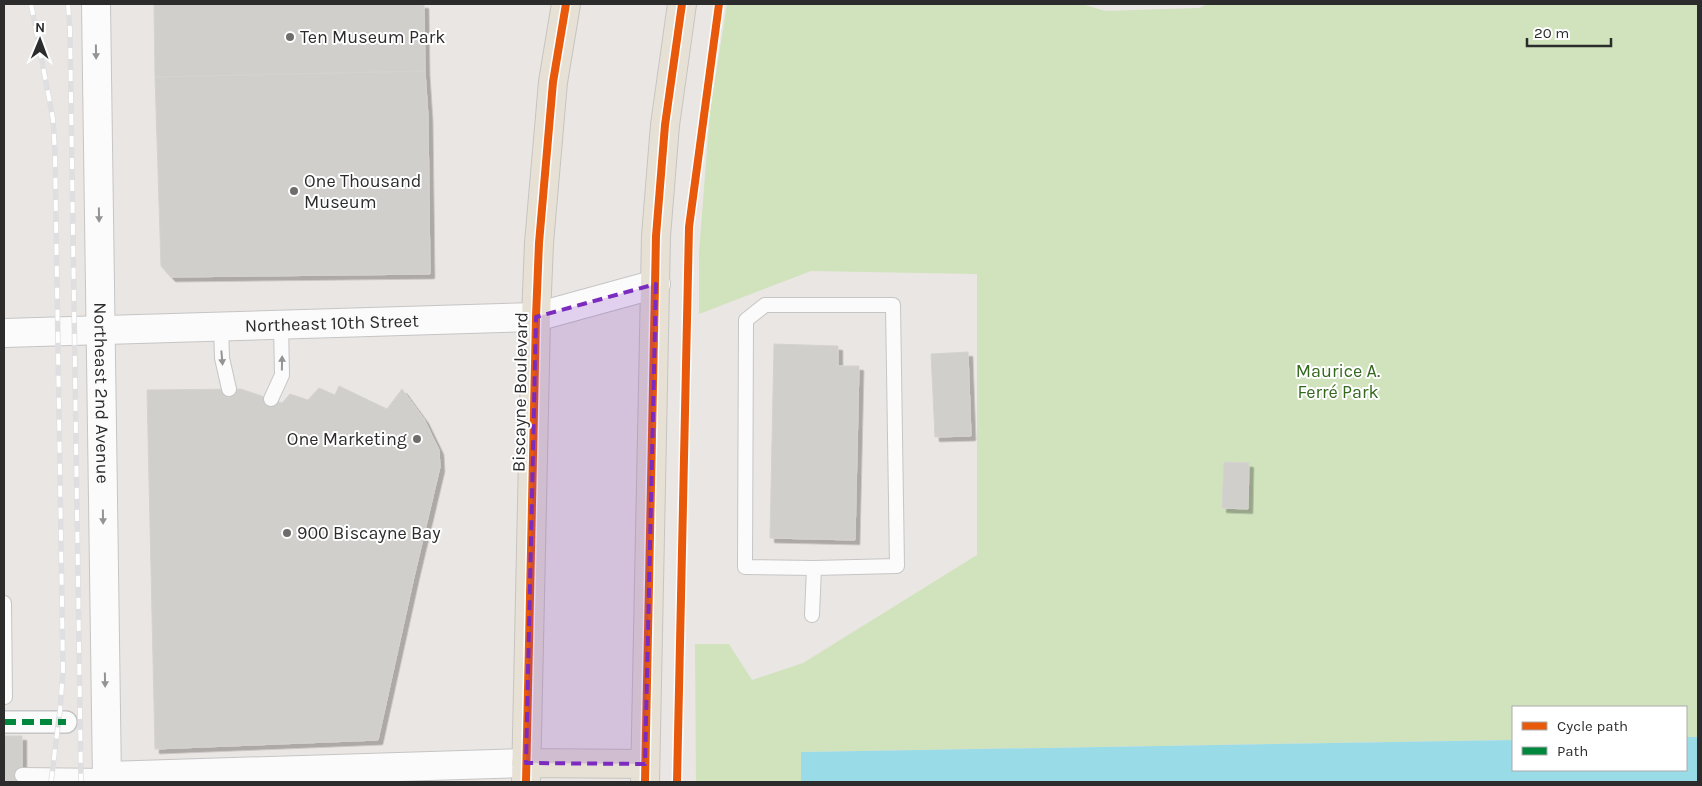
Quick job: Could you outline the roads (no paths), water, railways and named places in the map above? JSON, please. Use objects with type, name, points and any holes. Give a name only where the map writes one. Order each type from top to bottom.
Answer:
[{"type":"main road","name":"Biscayne Boulevard","points":[[526,773],[539,244],[553,82],[566,4]]},
{"type":"main road","points":[[526,773],[645,773],[656,236],[664,134],[682,4]]},
{"type":"street","name":"Northeast 2nd Avenue","points":[[96,4],[107,779]]},
{"type":"street","name":"Northeast 10th Street","points":[[4,333],[536,317],[656,284]]},
{"type":"street","points":[[4,722],[66,722]]},
{"type":"street","points":[[107,779],[526,773]]},
{"type":"lane","points":[[764,305],[893,305],[896,566],[814,568],[745,567],[746,320],[764,305]]},
{"type":"lane","points":[[271,399],[282,375],[281,324]]},
{"type":"lane","points":[[221,326],[222,358],[229,389]]},
{"type":"lane","points":[[812,615],[814,568]]},
{"type":"lane","points":[[4,603],[5,697]]},
{"type":"lane","points":[[22,775],[107,779]]},
{"type":"water","points":[[1687,737],[1698,737],[1698,782],[801,782],[801,752],[1512,740],[1512,771],[1687,771]]},
{"type":"railway","points":[[31,4],[53,119],[55,154],[63,671],[51,782]]},
{"type":"railway","points":[[68,4],[70,30],[81,782]]},
{"type":"place","name":"Ten Museum Park","points":[[290,37]]},
{"type":"place","name":"One Thousand Museum","points":[[294,191]]},
{"type":"place","name":"One Marketing","points":[[417,439]]},
{"type":"place","name":"900 Biscayne Bay","points":[[287,533]]},
{"type":"park label","name":"Maurice A. Ferré Park","points":[[1338,381]]}]
